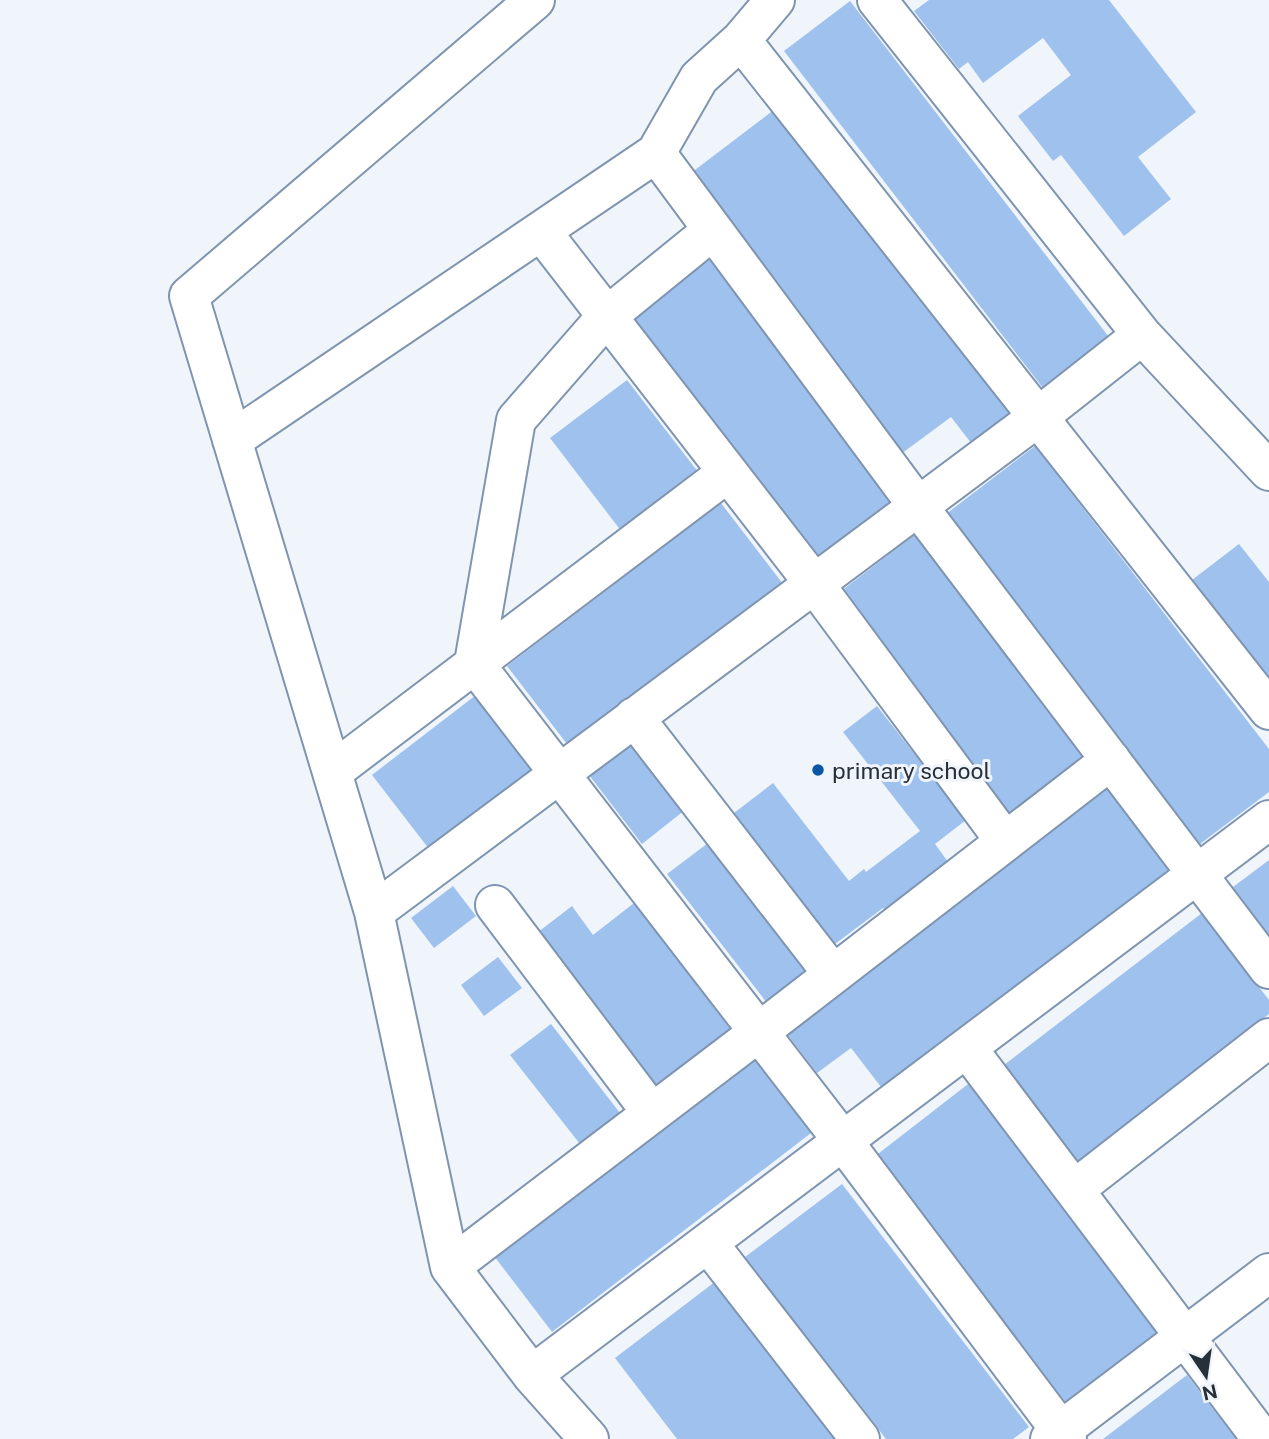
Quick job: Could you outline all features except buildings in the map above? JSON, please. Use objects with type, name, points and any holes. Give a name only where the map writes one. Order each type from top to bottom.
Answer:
[{"type":"street","points":[[535,0],[189,296],[374,912],[450,1267],[532,1375],[589,1439]]},
{"type":"street","points":[[232,440],[656,153],[699,78],[740,40],[775,0]]},
{"type":"street","points":[[877,0],[1142,335],[1269,471]]},
{"type":"street","points":[[740,40],[1269,710]]},
{"type":"street","points":[[656,153],[917,505],[1269,969]]},
{"type":"street","points":[[713,230],[606,317],[516,420],[474,663],[843,1141],[1060,1436],[1269,1273]]},
{"type":"street","points":[[541,231],[813,583],[1005,841]]},
{"type":"street","points":[[374,912],[1038,417],[1142,335]]},
{"type":"street","points":[[332,772],[727,473]]},
{"type":"street","points":[[634,717],[832,973]]},
{"type":"street","points":[[450,1267],[1111,760]]},
{"type":"street","points":[[532,1375],[1269,820]]},
{"type":"street","points":[[495,905],[652,1113]]},
{"type":"street","points":[[1075,1189],[1269,1038]]},
{"type":"street","points":[[967,1048],[1262,1439]]},
{"type":"street","points":[[708,1243],[860,1439]]},
{"type":"place","name":"primary school","points":[[818,770]]}]
